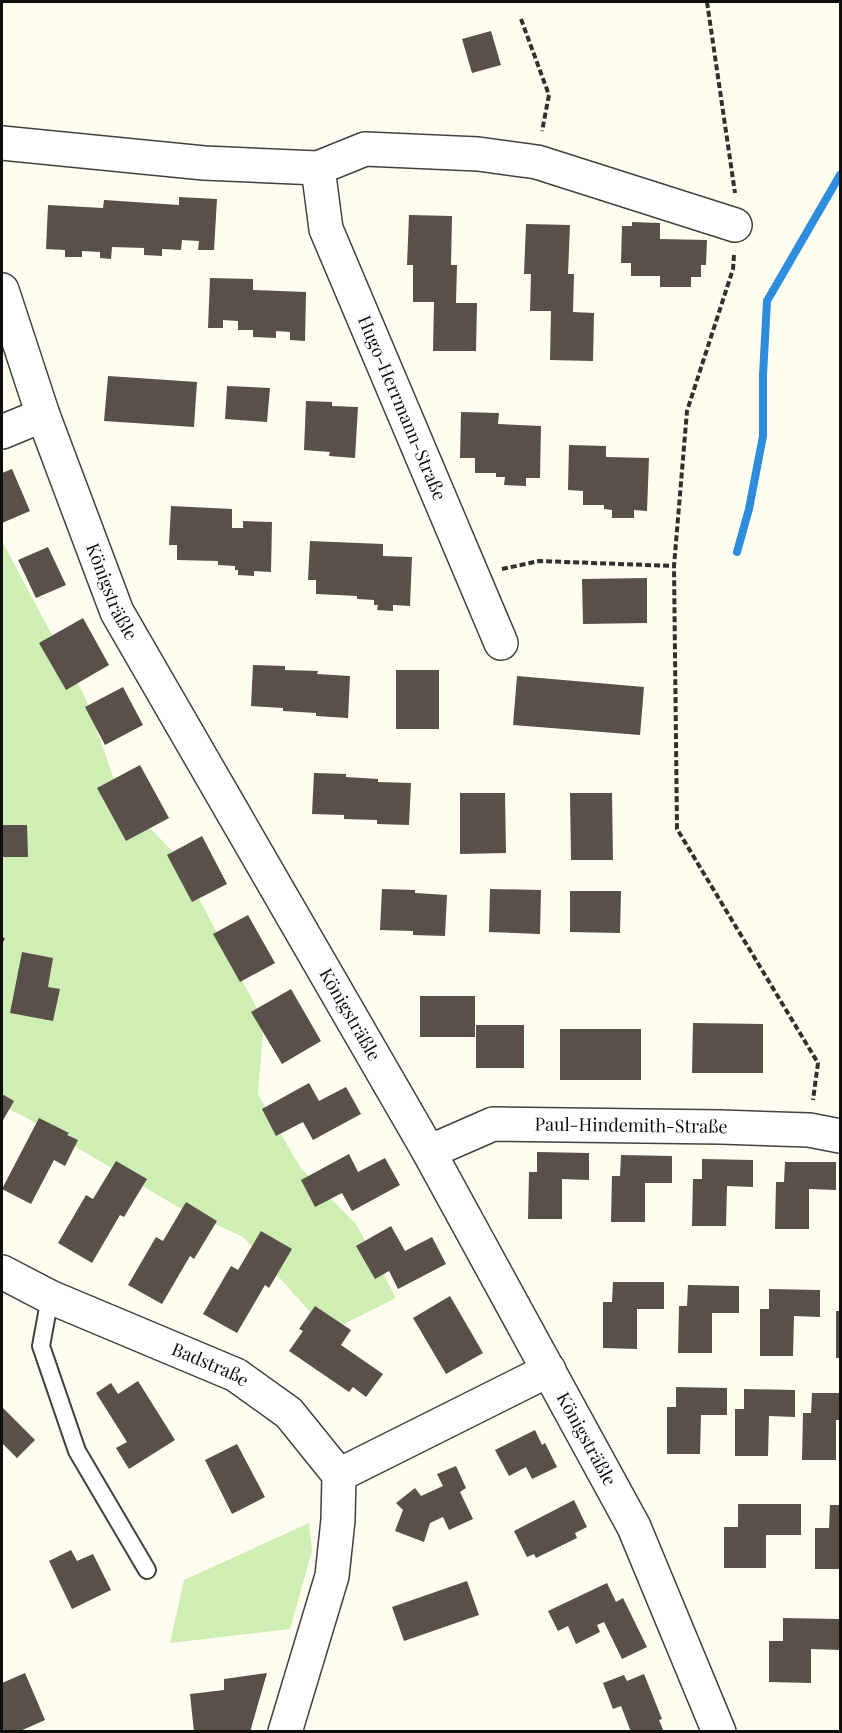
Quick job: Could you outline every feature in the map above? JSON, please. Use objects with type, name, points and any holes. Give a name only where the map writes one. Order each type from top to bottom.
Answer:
[{"type":"street","points":[[2,143],[204,163],[318,168],[365,148],[478,154],[537,162],[735,225]]},
{"type":"street","name":"Hugo-Herrmann-Straße","points":[[318,168],[326,229],[474,575],[501,644]]},
{"type":"street","name":"Königsträßle","points":[[2,290],[43,415],[117,612],[429,1152],[634,1527],[718,1731]]},
{"type":"street","points":[[2,432],[43,415]]},
{"type":"street","name":"Paul-Hindemith-Straße","points":[[429,1152],[493,1124],[721,1127],[825,1133]]},
{"type":"street","name":"Badstraße","points":[[2,1272],[50,1297],[236,1375],[289,1413],[339,1475]]},
{"type":"street","points":[[285,1731],[332,1576],[338,1520],[339,1475],[549,1370]]},
{"type":"lane","points":[[50,1297],[41,1346],[77,1451],[147,1570]]},
{"type":"path","points":[[707,2],[735,194],[735,225],[733,269],[687,411],[674,566],[677,829],[818,1063],[825,1133]]},
{"type":"path","points":[[521,19],[549,95],[537,162]]},
{"type":"path","points":[[474,575],[539,561],[674,566]]},
{"type":"green space","points":[[2,541],[86,699],[120,797],[176,855],[264,1022],[258,1094],[300,1167],[356,1224],[396,1298],[328,1332],[243,1237],[178,1207],[25,1117],[2,1106]]},
{"type":"green space","points":[[309,1523],[312,1551],[290,1629],[170,1643],[184,1580]]},
{"type":"building","points":[[491,31],[501,65],[472,73],[462,39]]},
{"type":"building","points":[[179,197],[217,199],[214,250],[198,250],[199,241],[182,240],[181,250],[162,249],[162,256],[144,255],[144,248],[112,247],[111,259],[100,258],[100,252],[82,251],[82,257],[65,257],[65,250],[46,249],[48,205],[103,208],[104,200],[179,205]]},
{"type":"building","points":[[409,215],[452,216],[451,265],[457,265],[456,303],[477,303],[476,351],[433,351],[434,302],[413,302],[413,265],[407,265]]},
{"type":"building","points":[[632,222],[660,223],[660,239],[707,240],[706,265],[701,265],[701,277],[691,277],[691,287],[660,287],[660,276],[631,276],[631,263],[621,263],[622,226],[632,226]]},
{"type":"building","points":[[526,224],[570,225],[568,274],[574,274],[573,312],[594,313],[593,361],[550,360],[551,311],[530,311],[531,274],[524,274]]},
{"type":"building","points":[[210,278],[253,279],[253,290],[306,292],[305,341],[290,340],[290,332],[276,331],[276,338],[253,337],[253,330],[238,330],[238,321],[223,320],[223,328],[208,328]]},
{"type":"building","points":[[108,376],[197,382],[194,427],[104,421]]},
{"type":"building","points":[[227,386],[270,388],[267,422],[225,419]]},
{"type":"building","points":[[306,401],[332,402],[332,406],[358,407],[355,458],[329,456],[330,452],[304,450]]},
{"type":"building","points":[[461,412],[499,413],[498,424],[541,426],[540,478],[526,478],[526,486],[504,485],[505,477],[496,477],[496,473],[475,473],[475,458],[460,458]]},
{"type":"building","points":[[569,445],[606,446],[606,457],[649,458],[647,511],[634,510],[634,518],[612,518],[612,510],[604,509],[604,505],[583,505],[583,491],[568,490]]},
{"type":"building","points":[[12,469],[30,511],[2,523],[2,473]]},
{"type":"building","points":[[171,506],[232,509],[232,528],[243,528],[243,521],[272,522],[271,572],[254,571],[254,576],[238,575],[235,566],[218,565],[218,561],[177,560],[177,545],[169,545]]},
{"type":"building","points":[[310,541],[383,544],[383,556],[412,557],[410,606],[393,605],[393,611],[377,610],[378,605],[374,605],[374,600],[357,599],[357,596],[316,594],[316,580],[308,580]]},
{"type":"building","points":[[48,547],[66,585],[36,598],[18,560]]},
{"type":"building","points":[[647,578],[647,623],[583,624],[582,579]]},
{"type":"building","points":[[83,618],[109,665],[66,690],[39,643]]},
{"type":"building","points":[[253,665],[285,666],[285,670],[318,671],[317,674],[350,676],[348,718],[283,711],[283,708],[251,706]]},
{"type":"building","points":[[396,670],[439,670],[439,729],[396,729]]},
{"type":"building","points":[[517,676],[644,687],[640,735],[513,725]]},
{"type":"building","points":[[123,687],[143,725],[105,745],[85,707]]},
{"type":"building","points":[[140,765],[169,818],[126,841],[97,788]]},
{"type":"building","points":[[314,773],[346,774],[346,777],[378,779],[378,782],[411,783],[409,825],[377,824],[377,820],[344,819],[344,815],[312,814]]},
{"type":"building","points":[[460,793],[505,793],[506,853],[460,854]]},
{"type":"building","points":[[570,793],[612,793],[613,860],[571,860]]},
{"type":"building","points":[[2,825],[27,825],[28,857],[2,857]]},
{"type":"building","points":[[202,836],[227,884],[192,902],[167,855]]},
{"type":"building","points":[[382,889],[415,890],[415,893],[447,895],[445,936],[413,935],[413,931],[380,930]]},
{"type":"building","points":[[490,889],[541,890],[540,934],[489,932]]},
{"type":"building","points":[[570,891],[621,891],[620,933],[570,932]]},
{"type":"building","points":[[248,915],[275,963],[240,982],[213,934]]},
{"type":"building","points":[[22,952],[53,958],[48,987],[60,989],[53,1021],[10,1013]]},
{"type":"building","points":[[291,989],[321,1041],[282,1064],[251,1012]]},
{"type":"building","points":[[420,996],[475,996],[475,1037],[420,1037]]},
{"type":"building","points":[[693,1023],[763,1024],[763,1073],[692,1073]]},
{"type":"building","points":[[476,1025],[524,1025],[524,1068],[476,1068]]},
{"type":"building","points":[[560,1029],[641,1029],[641,1080],[560,1080]]},
{"type":"building","points":[[309,1083],[319,1101],[346,1087],[361,1114],[313,1140],[303,1122],[276,1136],[262,1109]]},
{"type":"building","points":[[2,1094],[14,1101],[2,1122]]},
{"type":"building","points":[[39,1118],[78,1140],[65,1166],[54,1160],[31,1204],[2,1189]]},
{"type":"building","points":[[537,1152],[589,1153],[589,1180],[562,1179],[562,1219],[528,1219],[529,1172],[537,1172]]},
{"type":"building","points":[[349,1154],[358,1172],[385,1158],[400,1185],[352,1211],[342,1193],[315,1207],[301,1180]]},
{"type":"building","points":[[621,1155],[672,1156],[672,1183],[645,1183],[645,1222],[611,1222],[612,1176],[620,1176]]},
{"type":"building","points":[[702,1159],[753,1160],[753,1187],[727,1186],[726,1226],[692,1226],[693,1179],[702,1179]]},
{"type":"building","points":[[116,1161],[147,1179],[124,1217],[120,1215],[92,1263],[58,1243],[86,1195],[93,1199]]},
{"type":"building","points":[[785,1162],[836,1162],[836,1190],[809,1189],[809,1229],[775,1229],[776,1182],[784,1182]]},
{"type":"building","points":[[186,1202],[217,1221],[194,1259],[190,1256],[162,1304],[128,1285],[156,1237],[163,1241]]},
{"type":"building","points":[[391,1226],[405,1251],[432,1237],[446,1264],[398,1289],[389,1271],[375,1279],[356,1246]]},
{"type":"building","points":[[261,1231],[292,1249],[269,1288],[265,1285],[237,1333],[203,1314],[231,1266],[238,1270]]},
{"type":"building","points":[[613,1282],[664,1282],[664,1309],[637,1309],[637,1349],[603,1348],[603,1302],[612,1302]]},
{"type":"building","points":[[688,1285],[739,1286],[739,1313],[712,1313],[712,1353],[678,1353],[679,1306],[687,1306]]},
{"type":"building","points":[[769,1289],[820,1290],[820,1317],[794,1316],[793,1356],[760,1356],[760,1309],[769,1309]]},
{"type":"building","points":[[450,1296],[483,1353],[446,1374],[413,1318]]},
{"type":"building","points":[[315,1306],[351,1330],[341,1345],[383,1374],[366,1397],[353,1387],[349,1392],[289,1351],[303,1331],[299,1329]]},
{"type":"building","points":[[836,1311],[840,1311],[840,1358],[836,1358]]},
{"type":"building","points":[[138,1381],[175,1440],[129,1469],[116,1448],[127,1442],[96,1393],[111,1383],[118,1394]]},
{"type":"building","points":[[676,1387],[727,1388],[727,1415],[701,1415],[700,1454],[667,1454],[667,1407],[676,1407]]},
{"type":"building","points":[[744,1389],[795,1390],[795,1417],[769,1416],[768,1456],[735,1456],[735,1409],[744,1409]]},
{"type":"building","points":[[812,1393],[840,1393],[840,1420],[836,1420],[836,1460],[802,1460],[803,1413],[811,1413]]},
{"type":"building","points":[[2,1407],[35,1440],[17,1458],[2,1443]]},
{"type":"building","points":[[535,1430],[542,1445],[545,1443],[557,1467],[532,1479],[526,1467],[509,1476],[495,1450]]},
{"type":"building","points":[[237,1444],[265,1497],[232,1514],[205,1460]]},
{"type":"building","points":[[456,1466],[466,1488],[460,1492],[473,1519],[449,1530],[443,1517],[430,1523],[424,1542],[395,1531],[403,1510],[396,1503],[415,1488],[421,1496],[443,1486],[437,1474]]},
{"type":"building","points":[[574,1500],[587,1527],[575,1533],[577,1538],[536,1558],[534,1554],[527,1557],[514,1531]]},
{"type":"building","points":[[738,1504],[801,1504],[801,1535],[766,1535],[766,1568],[724,1568],[724,1527],[738,1527]]},
{"type":"building","points":[[830,1505],[840,1505],[840,1569],[815,1569],[815,1528],[829,1528]]},
{"type":"building","points":[[71,1550],[77,1561],[93,1554],[111,1590],[72,1609],[49,1561]]},
{"type":"building","points":[[467,1581],[479,1615],[404,1641],[392,1607]]},
{"type":"building","points":[[607,1583],[616,1602],[623,1598],[647,1647],[622,1659],[604,1622],[597,1625],[600,1632],[576,1644],[568,1626],[558,1631],[548,1611]]},
{"type":"building","points":[[783,1618],[840,1619],[840,1650],[811,1649],[811,1683],[769,1682],[769,1641],[783,1641]]},
{"type":"building","points":[[25,1673],[45,1720],[18,1732],[2,1732],[2,1683]]},
{"type":"building","points":[[267,1673],[250,1732],[194,1732],[190,1694],[224,1690],[224,1679]]},
{"type":"building","points":[[644,1674],[662,1719],[659,1720],[664,1732],[631,1732],[621,1706],[613,1709],[603,1683],[624,1675],[627,1681]]},
{"type":"waterway","points":[[737,552],[749,509],[763,436],[763,375],[767,301],[840,175]]}]
